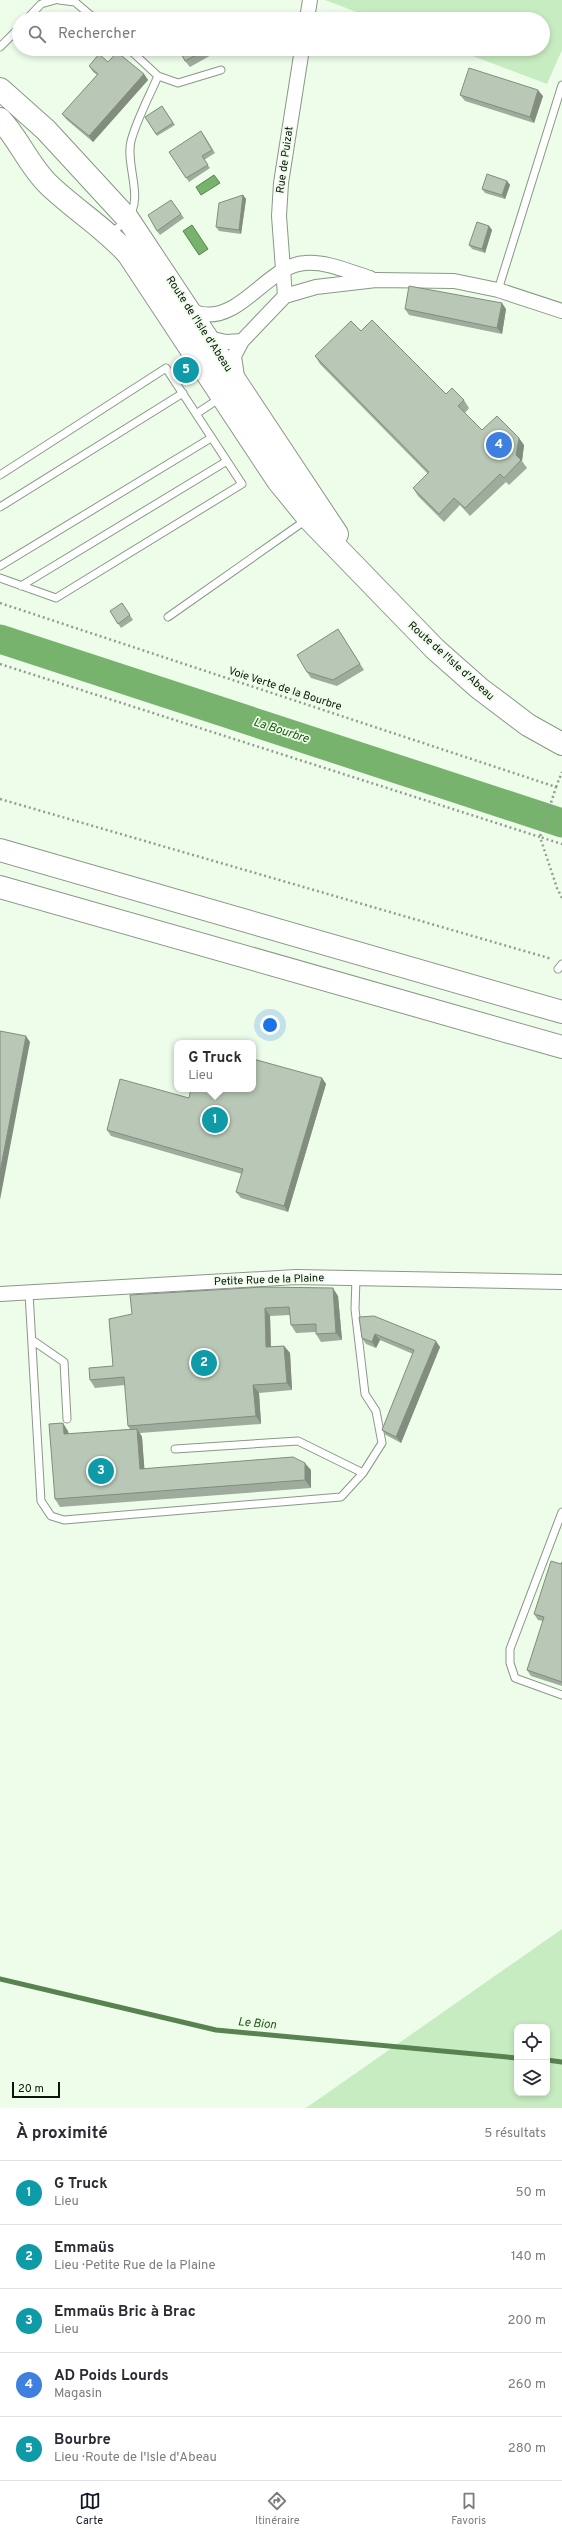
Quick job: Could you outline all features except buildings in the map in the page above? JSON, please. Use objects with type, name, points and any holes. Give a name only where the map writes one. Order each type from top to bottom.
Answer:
[{"type":"main road","name":"Route de l'Isle d'Abeau","points":[[0,89],[46,130],[128,219],[208,338],[230,391],[314,514],[368,582],[435,649],[479,688],[528,725],[562,744]]},
{"type":"main road","name":"Route de l'Isle d'Abeau","points":[[0,119],[30,164],[49,185],[110,234],[128,254],[210,378],[230,391]]},
{"type":"main road","points":[[0,850],[562,1012]]},
{"type":"main road","points":[[0,887],[562,1047]]},
{"type":"street","points":[[308,12],[310,0]]},
{"type":"street","name":"Rue de Puizat","points":[[285,296],[279,216],[281,183],[301,56]]},
{"type":"street","points":[[188,308],[203,314],[222,312],[238,304],[283,271],[304,263],[322,264],[376,280]]},
{"type":"street","points":[[230,391],[234,356],[242,341],[285,296],[316,288],[376,280],[454,280],[498,290],[562,311]]},
{"type":"street","points":[[164,310],[188,329],[208,338],[226,342],[242,341]]},
{"type":"street","points":[[210,378],[208,338],[211,324],[222,312]]},
{"type":"street","name":"Petite Rue de la Plaine","points":[[0,1294],[296,1276],[562,1282]]},
{"type":"lane","points":[[34,12],[41,4],[55,0]]},
{"type":"lane","points":[[59,0],[76,2],[87,12]]},
{"type":"lane","points":[[0,47],[12,35]]},
{"type":"lane","points":[[137,56],[158,76],[178,83],[221,70]]},
{"type":"lane","points":[[110,234],[128,219],[133,208],[134,194],[130,167],[131,142],[158,76]]},
{"type":"lane","points":[[498,290],[562,85]]},
{"type":"lane","points":[[0,475],[166,368],[242,484],[56,598],[0,578]]},
{"type":"lane","points":[[196,414],[230,391]]},
{"type":"lane","points":[[0,507],[183,393]]},
{"type":"lane","points":[[0,566],[211,438]]},
{"type":"lane","points":[[21,586],[227,461]]},
{"type":"lane","points":[[168,617],[314,514]]},
{"type":"lane","points":[[29,1292],[41,1501],[51,1516],[64,1520],[341,1497],[363,1473],[382,1443],[376,1411],[365,1394],[356,1309],[356,1278]]},
{"type":"lane","points":[[32,1340],[64,1362],[67,1419]]},
{"type":"lane","points":[[175,1449],[298,1441],[363,1473]]},
{"type":"lane","points":[[562,1512],[516,1632],[510,1650],[510,1663],[515,1678],[562,1695]]},
{"type":"path","name":"Voie Verte de la Bourbre","points":[[0,603],[556,788]]},
{"type":"path","points":[[0,664],[562,844]]},
{"type":"path","points":[[562,772],[540,837],[557,888],[562,898]]},
{"type":"path","points":[[0,799],[554,960]]},
{"type":"shaded area","points":[[325,0],[562,0],[562,50],[547,84],[473,56],[550,56],[550,12],[357,12]]},
{"type":"shaded area","points":[[214,175],[220,183],[201,195],[196,187]]},
{"type":"shaded area","points":[[192,225],[208,249],[199,255],[183,231]]},
{"type":"shaded area","points":[[562,1929],[562,2108],[306,2108]]},
{"type":"waterway","name":"La Bourbre","points":[[0,639],[562,823]]},
{"type":"waterway","name":"Le Bion","points":[[0,1979],[216,2030],[514,2058]]},
{"type":"waterway","name":"Le Bion","points":[[550,2060],[562,2062]]},
{"type":"place","name":"Bourbre","points":[[186,370]]},
{"type":"place","name":"AD Poids Lourds","points":[[499,445]]},
{"type":"place","name":"G Truck","points":[[215,1120]]},
{"type":"place","name":"Emmaüs","points":[[204,1363]]},
{"type":"place","name":"Emmaüs Bric à Brac","points":[[101,1471]]}]
